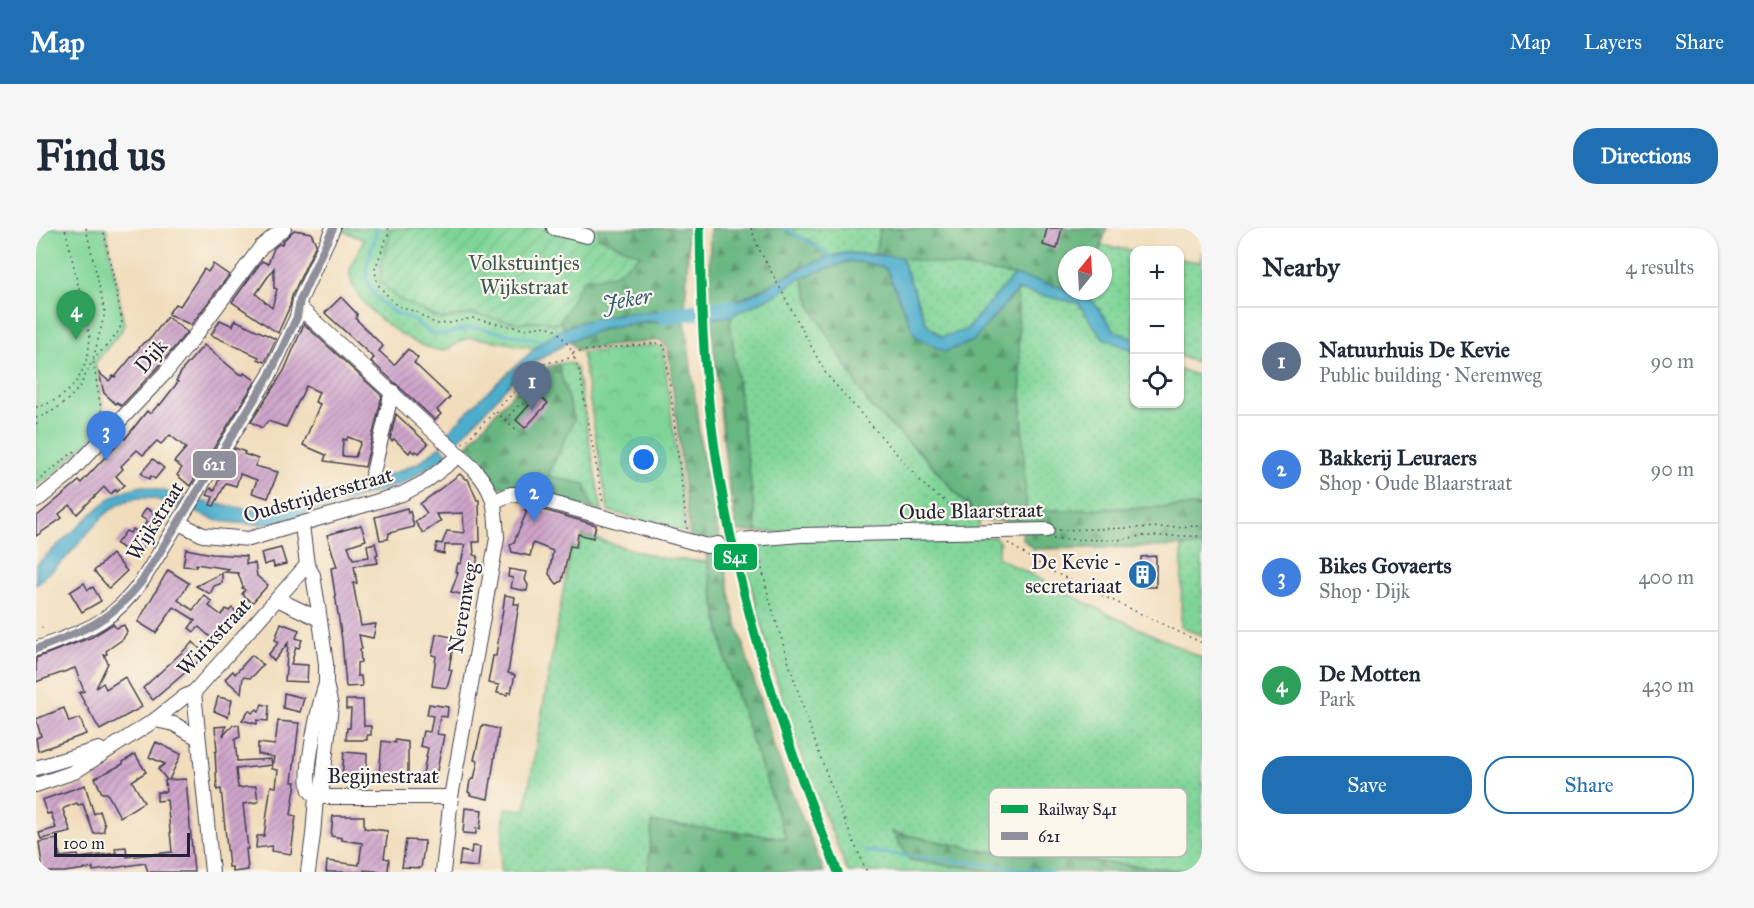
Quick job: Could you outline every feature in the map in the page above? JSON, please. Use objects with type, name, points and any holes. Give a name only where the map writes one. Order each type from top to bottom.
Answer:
[{"type":"street","name":"Dijk","points":[[36,501],[68,475],[166,372],[261,247],[284,228]]},
{"type":"street","points":[[299,307],[333,228]]},
{"type":"street","points":[[554,228],[587,236]]},
{"type":"street","name":"Neremweg","points":[[299,307],[457,452],[483,479],[495,501],[497,538],[451,797],[442,872]]},
{"type":"street","name":"Wijkstraat","points":[[36,649],[95,626],[113,615],[127,602],[270,376],[297,317],[299,307]]},
{"type":"street","points":[[373,473],[392,391]]},
{"type":"street","name":"Oudstrijdersstraat","points":[[182,518],[203,535],[249,540],[402,494],[424,482],[457,452]]},
{"type":"street","points":[[495,501],[511,494],[520,494],[707,546],[718,544]]},
{"type":"street","points":[[302,525],[307,565],[313,575],[326,664],[326,684],[330,695],[330,723],[322,789],[316,797],[314,835],[308,872]]},
{"type":"street","name":"Oude Blaarstraat","points":[[740,540],[801,535],[985,532],[1047,535]]},
{"type":"street","name":"Wirixstraat","points":[[36,785],[74,772],[113,745],[156,720],[184,697],[194,692],[307,565]]},
{"type":"street","points":[[277,599],[319,618]]},
{"type":"street","points":[[194,692],[212,872]]},
{"type":"street","points":[[156,720],[174,724],[198,738]]},
{"type":"street","name":"Wirixstraat","points":[[36,768],[113,745]]},
{"type":"street","name":"Begijnestraat","points":[[316,797],[451,797]]},
{"type":"path","points":[[36,407],[60,397],[72,386],[80,377],[89,353],[90,338],[65,228]]},
{"type":"path","points":[[36,418],[67,399],[80,386],[93,360],[105,312],[86,228]]},
{"type":"path","points":[[93,360],[122,327],[103,228]]},
{"type":"path","points":[[388,228],[388,234],[375,269],[379,286],[396,305],[416,312],[436,324],[450,324],[472,318],[523,329],[547,326],[557,331],[570,347],[579,369],[606,519]]},
{"type":"path","points":[[751,228],[758,247],[825,374],[925,486],[985,532],[1001,538],[1047,568],[1202,643]]},
{"type":"path","points":[[572,352],[657,343],[665,346],[688,541]]},
{"type":"path","points":[[457,452],[520,386],[546,363],[575,357]]},
{"type":"path","points":[[93,360],[102,425]]},
{"type":"path","points":[[542,398],[546,393],[546,363]]},
{"type":"path","points":[[505,420],[518,406],[533,399],[520,386]]},
{"type":"path","points":[[495,411],[519,432]]},
{"type":"path","points":[[36,423],[40,425]]},
{"type":"path","points":[[36,482],[77,448]]},
{"type":"path","name":"Oude Blaarstraat","points":[[1047,535],[1202,526]]},
{"type":"path","points":[[1047,535],[1117,540],[1142,536],[1202,536]]},
{"type":"path","points":[[758,538],[759,553],[780,634],[800,699],[832,790],[867,872]]},
{"type":"path","points":[[42,627],[45,634],[43,635]]},
{"type":"green space","points":[[36,228],[106,228],[124,324],[122,330],[95,363],[106,426],[53,474],[36,486]]},
{"type":"green space","points":[[341,228],[391,228],[390,242],[381,267],[398,299],[434,317],[445,319],[472,314],[527,323],[543,321],[556,324],[560,322],[565,328],[535,348],[468,338],[447,349],[439,350],[413,341],[384,322],[360,298],[353,285],[350,269],[364,240]]},
{"type":"green space","name":"Volkstuintjes Wijkstraat","points":[[391,228],[599,228],[598,237],[641,255],[613,275],[583,279],[560,322],[556,324],[543,321],[517,323],[472,314],[440,319],[398,299],[381,282],[382,262]]},
{"type":"green space","points":[[599,228],[689,228],[685,309],[611,315],[565,328],[560,322],[583,279],[613,275],[640,255],[597,237]]},
{"type":"green space","points":[[710,228],[785,228],[787,233],[807,239],[831,256],[799,269],[739,300],[709,304]]},
{"type":"green space","points":[[785,228],[880,228],[875,254],[846,253],[831,256],[807,239],[787,233]]},
{"type":"green space","points":[[880,228],[1107,228],[1101,246],[1058,246],[1058,287],[1014,275],[875,254]]},
{"type":"green space","points":[[1112,247],[1130,250],[1130,337],[1116,332],[1092,300],[1112,300]]},
{"type":"green space","points":[[1202,251],[1202,351],[1194,362],[1184,358],[1184,260],[1200,262]]},
{"type":"green space","points":[[901,257],[1014,275],[966,330],[942,337],[926,323]]},
{"type":"green space","points":[[849,261],[886,268],[916,337],[973,341],[1017,290],[1026,511],[1202,506],[1202,546],[1033,549],[1022,538],[1024,522],[979,520],[926,458],[870,406],[813,310],[802,277]]},
{"type":"green space","points":[[802,277],[813,310],[870,406],[925,458],[979,520],[976,537],[995,537],[1000,543],[997,557],[1104,612],[1202,658],[1202,872],[1047,857],[1187,857],[1187,788],[989,788],[989,851],[893,832],[910,860],[999,872],[848,872],[803,761],[777,681],[740,545],[842,531],[757,532],[730,323],[732,315],[775,295]]},
{"type":"green space","points":[[1017,290],[1078,303],[1103,338],[1130,349],[1130,408],[1184,408],[1184,371],[1201,377],[1202,375],[1202,506],[1026,511]]},
{"type":"green space","points":[[732,315],[730,323],[757,532],[737,532],[727,474],[711,319]]},
{"type":"green space","points":[[685,320],[701,446],[734,614],[774,748],[824,872],[648,872],[652,822],[786,838],[727,667],[705,549],[690,537],[668,348],[660,340],[577,350],[570,341],[612,327]]},
{"type":"green space","points":[[656,345],[663,348],[686,532],[608,511],[582,353]]},
{"type":"green space","points":[[558,364],[573,364],[577,371],[602,512],[593,509],[548,476],[574,420]]},
{"type":"green space","points":[[558,364],[574,420],[548,476],[585,484],[593,509],[516,487],[499,487],[464,449],[520,387],[546,368]]},
{"type":"green space","points":[[582,535],[661,558],[707,562],[727,667],[786,838],[652,822],[648,872],[500,872],[505,808],[525,810],[571,547],[579,549]]},
{"type":"green space","points":[[1202,546],[1202,636],[1181,626],[1182,547]]},
{"type":"green space","points":[[892,832],[989,851],[989,857],[1045,857],[1196,872],[999,872],[910,860]]},
{"type":"water","points":[[846,253],[901,257],[926,323],[942,337],[966,330],[1014,275],[1058,287],[1058,299],[1017,290],[973,341],[945,352],[916,337],[886,268],[849,261],[802,277],[775,295],[732,315],[711,319],[709,304],[742,299],[806,266]]},
{"type":"water","points":[[1064,300],[1092,300],[1116,332],[1130,337],[1130,349],[1103,338],[1078,303]]},
{"type":"water","points":[[685,309],[685,320],[649,321],[605,328],[570,341],[524,368],[457,442],[447,433],[530,353],[563,329],[607,316]]},
{"type":"water","points":[[440,446],[449,454],[404,483],[274,524],[218,521],[195,512],[200,501],[241,508],[267,509],[289,505],[394,473],[418,463]]},
{"type":"water","points":[[143,486],[184,496],[178,507],[147,498],[122,503],[100,519],[64,560],[36,585],[36,565],[109,500],[124,491]]},
{"type":"building","points":[[1047,228],[1062,228],[1057,249],[1043,245]]},
{"type":"building","points":[[294,230],[311,233],[316,244],[278,333],[232,302],[262,261],[268,264],[274,248]],"holes":[[[274,268],[274,288],[277,289],[272,308],[256,294]]]},
{"type":"building","points":[[213,264],[229,275],[191,325],[168,314],[175,304],[180,306],[204,269],[208,272]]},
{"type":"building","points":[[341,297],[357,314],[356,319],[383,346],[379,351],[394,365],[408,349],[418,358],[414,363],[450,397],[437,410],[441,414],[435,420],[371,361],[374,358],[325,313]]},
{"type":"building","points":[[167,317],[187,332],[121,406],[117,402],[116,404],[104,393],[99,373],[109,381],[113,376],[115,377]]},
{"type":"building","points":[[220,320],[233,326],[235,320],[276,339],[265,362],[211,335]]},
{"type":"building","points":[[304,324],[382,396],[365,467],[324,461],[326,455],[303,445],[320,404],[315,402],[319,392],[306,386],[286,427],[268,421],[262,428],[251,422],[284,371]],"holes":[[[348,437],[361,442],[355,457],[342,456],[343,439],[346,440]]]},
{"type":"building","points":[[204,345],[238,373],[243,375],[244,373],[255,382],[190,486],[177,475],[182,468],[174,462],[186,448],[170,435],[161,444],[157,441],[143,455],[137,450],[121,466],[123,469],[116,476],[124,485],[116,492],[115,490],[110,494],[104,487],[77,514],[70,505],[59,514],[62,518],[36,536],[36,517],[79,481],[81,483],[123,438],[125,439],[147,411],[150,414],[160,405],[178,382],[176,381],[183,369]]},
{"type":"building","points":[[538,395],[548,403],[525,428],[516,420]]},
{"type":"building","points":[[396,414],[428,444],[419,453],[411,450],[409,453],[394,439],[392,441],[390,439]]},
{"type":"building","points":[[235,448],[258,459],[255,466],[278,472],[268,498],[252,493],[257,480],[240,474],[236,486],[226,483],[214,506],[210,505],[213,497],[207,495],[211,488],[215,490],[223,467]]},
{"type":"building","points":[[153,459],[164,468],[155,479],[151,476],[149,479],[141,473]]},
{"type":"building","points":[[460,474],[468,479],[479,500],[480,542],[473,542],[474,555],[478,556],[470,596],[451,592],[465,545],[445,545],[444,554],[435,552],[437,543],[442,544],[447,531],[464,533],[463,513],[436,514],[441,521],[423,533],[415,522],[427,513],[420,504]]},
{"type":"building","points":[[526,505],[596,525],[593,538],[578,534],[576,547],[570,546],[562,581],[557,584],[549,574],[553,551],[533,543],[530,556],[512,552],[510,545],[514,542],[527,511],[525,511]]},
{"type":"building","points":[[146,508],[162,518],[137,557],[116,544],[126,531],[130,533],[133,529],[140,533],[147,521],[141,517]]},
{"type":"building","points":[[407,508],[414,527],[389,533],[388,539],[380,540],[375,517]]},
{"type":"building","points":[[361,525],[366,540],[348,546],[353,559],[369,557],[367,545],[375,543],[378,563],[354,566],[357,583],[353,583],[361,626],[376,624],[373,638],[359,635],[362,649],[360,649],[361,662],[357,663],[357,676],[361,676],[362,686],[346,687],[342,640],[331,568],[337,567],[327,535]]},
{"type":"building","points":[[281,548],[286,564],[274,567],[273,562],[264,565],[261,553]]},
{"type":"building","points":[[186,549],[212,554],[246,556],[246,564],[255,563],[257,576],[268,585],[252,603],[242,594],[245,590],[242,588],[238,573],[224,572],[229,569],[196,564],[196,567],[183,566]]},
{"type":"building","points":[[112,554],[127,571],[109,588],[94,571]]},
{"type":"building","name":"De Kevie - secretariaat","points":[[1156,556],[1156,587],[1142,587],[1142,579],[1131,579],[1130,570],[1141,570],[1141,557]]},
{"type":"building","points":[[509,569],[527,572],[525,580],[528,585],[527,591],[511,588],[513,578],[508,577]]},
{"type":"building","points":[[168,570],[189,583],[178,600],[193,610],[204,595],[212,602],[209,606],[221,615],[226,609],[229,611],[232,608],[241,616],[216,642],[199,627],[194,632],[189,628],[195,620],[174,607],[156,633],[138,622]]},
{"type":"building","points":[[222,573],[222,583],[214,586],[210,594],[196,586]]},
{"type":"building","points":[[84,583],[88,590],[93,587],[101,601],[82,612],[70,592]]},
{"type":"building","points":[[505,595],[515,597],[514,604],[519,604],[508,673],[515,675],[511,693],[508,692],[507,695],[497,693],[499,685],[488,683],[493,656],[496,656]]},
{"type":"building","points":[[281,623],[299,630],[296,638],[302,640],[299,648],[296,647],[291,664],[308,665],[307,682],[285,681],[288,643],[274,661],[268,655],[279,642],[275,640]]},
{"type":"building","points":[[113,624],[116,628],[124,625],[127,632],[123,639],[106,651],[107,654],[104,655],[108,663],[96,688],[103,683],[106,689],[125,677],[142,707],[100,730],[79,693],[84,691],[75,668],[36,682],[36,658],[92,637]]},
{"type":"building","points":[[436,634],[452,637],[449,669],[452,670],[447,688],[432,686],[436,656],[432,655]]},
{"type":"building","points":[[193,642],[206,655],[153,700],[143,688]]},
{"type":"building","points":[[252,655],[263,665],[250,678],[243,677],[241,693],[225,679],[233,671],[235,674]]},
{"type":"building","points":[[284,693],[304,698],[300,712],[283,708]]},
{"type":"building","points":[[218,697],[232,700],[228,717],[214,711]]},
{"type":"building","points":[[346,700],[363,700],[364,726],[371,726],[371,735],[367,735],[367,740],[346,740],[347,728],[350,728],[351,709],[346,709]]},
{"type":"building","points":[[262,704],[269,706],[268,721],[257,720],[257,724],[242,720],[249,710],[252,713],[257,709],[259,712]]},
{"type":"building","points":[[429,704],[448,707],[447,717],[440,716],[437,734],[444,735],[435,781],[422,779],[428,748],[420,746],[423,731],[430,732],[433,716],[427,715]]},
{"type":"building","points":[[64,708],[69,722],[80,718],[86,734],[38,751],[36,738],[41,736],[36,719]]},
{"type":"building","points":[[278,721],[299,723],[292,782],[296,782],[291,815],[296,816],[291,854],[271,851],[272,846],[256,848],[257,836],[264,836],[271,786],[276,787],[278,770],[272,769],[274,757],[258,754],[258,743],[275,745]]},
{"type":"building","points":[[233,725],[239,725],[240,737],[235,739],[237,761],[271,759],[272,765],[236,769],[238,788],[256,786],[258,802],[243,804],[248,870],[233,872],[232,867],[229,867],[221,789],[217,790],[215,727],[226,726],[223,736]]},
{"type":"building","points":[[482,725],[499,729],[488,799],[470,795],[468,792],[478,761],[474,760]]},
{"type":"building","points":[[395,740],[408,742],[408,779],[396,780],[396,777],[379,775],[382,741],[395,743]]},
{"type":"building","points":[[156,742],[181,754],[169,780],[186,779],[194,872],[148,872],[145,863],[93,871],[93,868],[43,872],[39,842],[57,839],[60,857],[78,855],[79,858],[116,853],[115,848],[126,847],[127,857],[172,852],[167,800],[157,801],[157,792],[166,792],[165,781],[167,780],[158,769],[165,764],[149,757]]},
{"type":"building","points":[[344,752],[367,754],[366,779],[342,778]]},
{"type":"building","points":[[135,754],[146,772],[132,781],[144,802],[120,817],[107,793],[102,793],[95,778],[123,764]]},
{"type":"building","points":[[85,785],[94,814],[100,811],[105,826],[104,832],[94,834],[83,804],[78,805],[77,803],[63,810],[71,832],[41,839],[39,833],[56,828],[51,813],[47,814],[42,800]]},
{"type":"building","points":[[465,808],[482,810],[480,829],[476,828],[476,834],[463,833]]},
{"type":"building","points":[[333,816],[364,816],[364,828],[388,831],[384,858],[389,859],[388,872],[364,870],[364,872],[326,872],[327,861],[359,865],[362,843],[331,836]]},
{"type":"building","points":[[406,840],[425,841],[421,868],[402,867]]},
{"type":"building","points":[[472,846],[480,847],[478,867],[459,865],[461,851],[471,853]]},
{"type":"waterway","points":[[377,228],[367,266],[367,279],[372,292],[393,312],[409,318],[433,334],[443,335],[468,328],[479,328],[548,342]]},
{"type":"waterway","points":[[783,228],[833,258]]},
{"type":"waterway","name":"Jeker","points":[[664,316],[731,307]]},
{"type":"waterway","points":[[865,851],[1052,872]]},
{"type":"tunnel","points":[[718,544],[740,540]]},
{"type":"rail line","name":"S41","points":[[700,228],[702,319],[713,438],[737,565],[771,689],[814,812],[838,872]]},
{"type":"transit line","name":"621","points":[[36,649],[95,624],[119,606],[142,581],[269,376],[297,317],[300,300],[333,228]]},
{"type":"place","name":"De Motten","points":[[76,340]]},
{"type":"place","name":"Natuurhuis De Kevie","points":[[532,411]]},
{"type":"place","name":"Bikes Govaerts","points":[[106,461]]},
{"type":"place","name":"Bakkerij Leuraers","points":[[534,522]]},
{"type":"place","name":"De Kevie - secretariaat","points":[[1143,574]]}]
